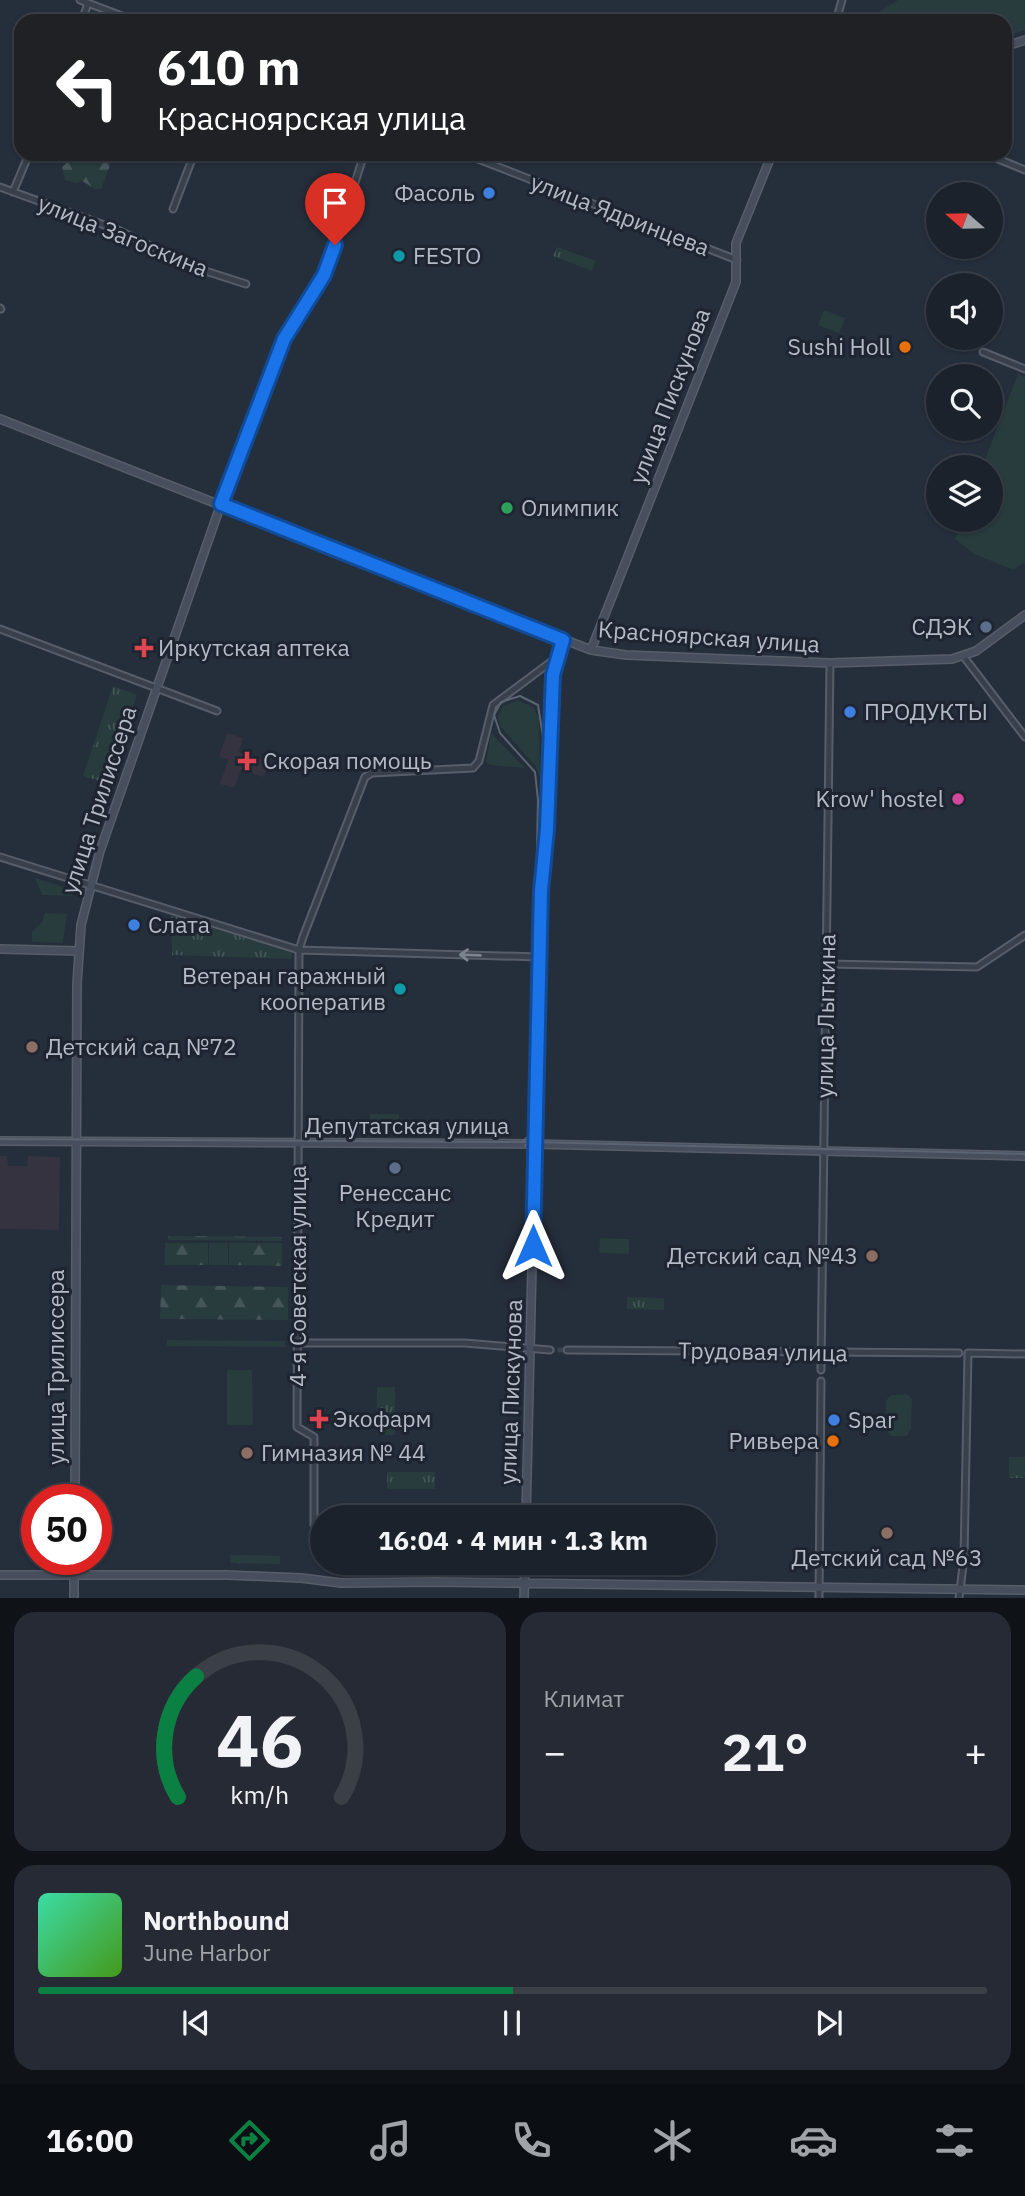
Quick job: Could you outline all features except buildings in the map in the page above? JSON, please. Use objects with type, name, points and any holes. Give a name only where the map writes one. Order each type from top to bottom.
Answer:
[{"type":"street","points":[[80,0],[117,14]]},
{"type":"street","points":[[84,14],[88,3]]},
{"type":"street","points":[[13,192],[26,161]]},
{"type":"street","points":[[173,209],[191,161]]},
{"type":"street","name":"улица Трилиссера","points":[[75,1484],[78,951],[90,886],[156,687],[221,504],[284,339],[328,266],[362,161]]},
{"type":"street","name":"улица Ядринцева","points":[[483,161],[737,260]]},
{"type":"street","name":"улица Пискунова","points":[[591,650],[736,282],[736,243],[769,161]]},
{"type":"street","points":[[1003,161],[1025,170]]},
{"type":"street","name":"улица Загоскина","points":[[0,187],[118,230],[196,268],[246,284]]},
{"type":"street","points":[[983,352],[1025,369]]},
{"type":"street","name":"Красноярская улица","points":[[0,419],[591,650],[626,655],[830,663],[964,657]]},
{"type":"street","points":[[1025,615],[964,657],[1025,737]]},
{"type":"street","points":[[0,629],[217,711]]},
{"type":"street","name":"улица Пискунова","points":[[526,1505],[533,1347],[538,957],[556,658],[563,640]]},
{"type":"street","name":"4-я Советская улица","points":[[314,1505],[314,1437],[297,1427],[299,950],[365,777],[372,773],[473,768],[479,761],[493,705],[556,658]]},
{"type":"street","name":"улица Лыткина","points":[[821,1370],[830,663]]},
{"type":"street","points":[[0,857],[299,950],[538,957]]},
{"type":"street","points":[[827,964],[977,967],[1025,934]]},
{"type":"street","points":[[0,949],[78,951]]},
{"type":"street","name":"Депутатская улица","points":[[0,1141],[299,1145],[534,1144],[1025,1156]]},
{"type":"street","points":[[298,1343],[465,1343],[550,1350]]},
{"type":"street","name":"Трудовая улица","points":[[567,1350],[959,1353]]},
{"type":"street","points":[[959,1593],[964,1558],[968,1353],[1025,1353]]},
{"type":"street","points":[[819,1598],[821,1381]]},
{"type":"street","points":[[0,1575],[294,1577],[341,1583],[819,1587],[959,1593],[1025,1590]]},
{"type":"street","points":[[524,1575],[524,1598]]},
{"type":"street","points":[[74,1576],[74,1598]]},
{"type":"shaded area","name":"Скорая помощь","points":[[227,733],[243,738],[239,752],[269,762],[264,777],[241,770],[234,788],[220,784],[228,760],[219,757]]},
{"type":"shaded area","points":[[0,1156],[7,1156],[8,1166],[27,1166],[28,1156],[60,1157],[59,1230],[0,1229]]},
{"type":"green space","points":[[898,0],[1025,0],[1025,30],[1012,35],[1012,14],[875,14]]},
{"type":"green space","points":[[68,161],[112,161],[101,189],[95,189],[82,181],[76,183],[65,180],[62,167]]},
{"type":"green space","points":[[557,247],[596,261],[592,271],[553,256]]},
{"type":"green space","points":[[824,310],[845,318],[839,333],[818,325]]},
{"type":"green space","points":[[1018,374],[1025,377],[1025,562],[1014,570],[974,554],[955,539],[958,532],[1003,532],[1003,455],[987,455],[992,441],[1003,441],[1003,413]]},
{"type":"green space","points":[[113,686],[137,695],[107,783],[83,776]]},
{"type":"green space","points":[[518,700],[533,707],[539,718],[540,777],[536,767],[500,726],[498,717],[502,707]]},
{"type":"green space","points":[[491,733],[525,768],[490,765],[486,762]]},
{"type":"green space","points":[[35,878],[73,890],[72,896],[42,895]]},
{"type":"green space","points":[[45,913],[67,914],[63,943],[32,942],[32,932],[42,922]]},
{"type":"green space","points":[[171,915],[292,952],[292,959],[172,955]]},
{"type":"green space","points":[[370,1114],[399,1114],[399,1126],[370,1126]]},
{"type":"green space","points":[[168,1236],[282,1237],[282,1241],[168,1240]]},
{"type":"green space","points":[[600,1238],[629,1239],[629,1254],[599,1253]]},
{"type":"green space","points":[[165,1243],[208,1243],[208,1265],[165,1265]]},
{"type":"green space","points":[[209,1243],[228,1243],[228,1265],[209,1265]]},
{"type":"green space","points":[[229,1243],[282,1243],[282,1266],[229,1265]]},
{"type":"green space","points":[[161,1285],[288,1287],[288,1320],[160,1319]]},
{"type":"green space","points":[[627,1297],[664,1298],[664,1310],[627,1309]]},
{"type":"green space","points":[[167,1340],[285,1341],[285,1347],[167,1346]]},
{"type":"green space","points":[[227,1370],[252,1370],[253,1425],[227,1425]]},
{"type":"green space","points":[[377,1387],[395,1387],[395,1435],[377,1435]]},
{"type":"green space","points":[[907,1394],[912,1399],[911,1429],[907,1436],[891,1436],[886,1430],[886,1400],[892,1395]]},
{"type":"green space","points":[[1009,1457],[1025,1457],[1025,1478],[1009,1478]]},
{"type":"green space","points":[[387,1472],[435,1472],[435,1489],[387,1489]]},
{"type":"green space","points":[[230,1555],[280,1556],[280,1564],[230,1563]]},
{"type":"tunnel","points":[[550,1350],[567,1350]]},
{"type":"tram line","points":[[522,1142],[531,1134],[538,800],[535,772],[500,733],[494,715],[501,702],[520,696],[538,705],[543,737],[536,1134],[525,1146]]},
{"type":"tram line","points":[[0,1139],[532,1142],[1025,1154]]},
{"type":"place","name":"Фасоль","points":[[489,193]]},
{"type":"place","name":"FESTO","points":[[399,256]]},
{"type":"place","name":"Sushi Holl","points":[[905,347]]},
{"type":"place","name":"Олимпик","points":[[507,508]]},
{"type":"place","name":"СДЭК","points":[[986,627]]},
{"type":"place","name":"Иркутская аптека","points":[[144,648]]},
{"type":"place","name":"ПРОДУКТЫ","points":[[850,712]]},
{"type":"place","name":"Скорая помощь","points":[[247,761]]},
{"type":"place","name":"Krow' hostel","points":[[958,799]]},
{"type":"place","name":"Слата","points":[[134,925]]},
{"type":"place","name":"Ветеран гаражный кооператив","points":[[400,989]]},
{"type":"place","name":"Детский сад №72","points":[[32,1047]]},
{"type":"place","name":"Ренессанс Кредит","points":[[395,1168]]},
{"type":"place","name":"Детский сад №43","points":[[872,1256]]},
{"type":"place","name":"Экофарм","points":[[319,1419]]},
{"type":"place","name":"Spar","points":[[834,1420]]},
{"type":"place","name":"Ривьера","points":[[833,1441]]},
{"type":"place","name":"Гимназия № 44","points":[[247,1453]]},
{"type":"place","name":"Детский сад №63","points":[[887,1533]]},
{"type":"route","points":[[335,245],[324,275],[284,339],[269,373],[221,504],[563,640],[553,675],[547,829],[541,891],[533,1246]]}]
